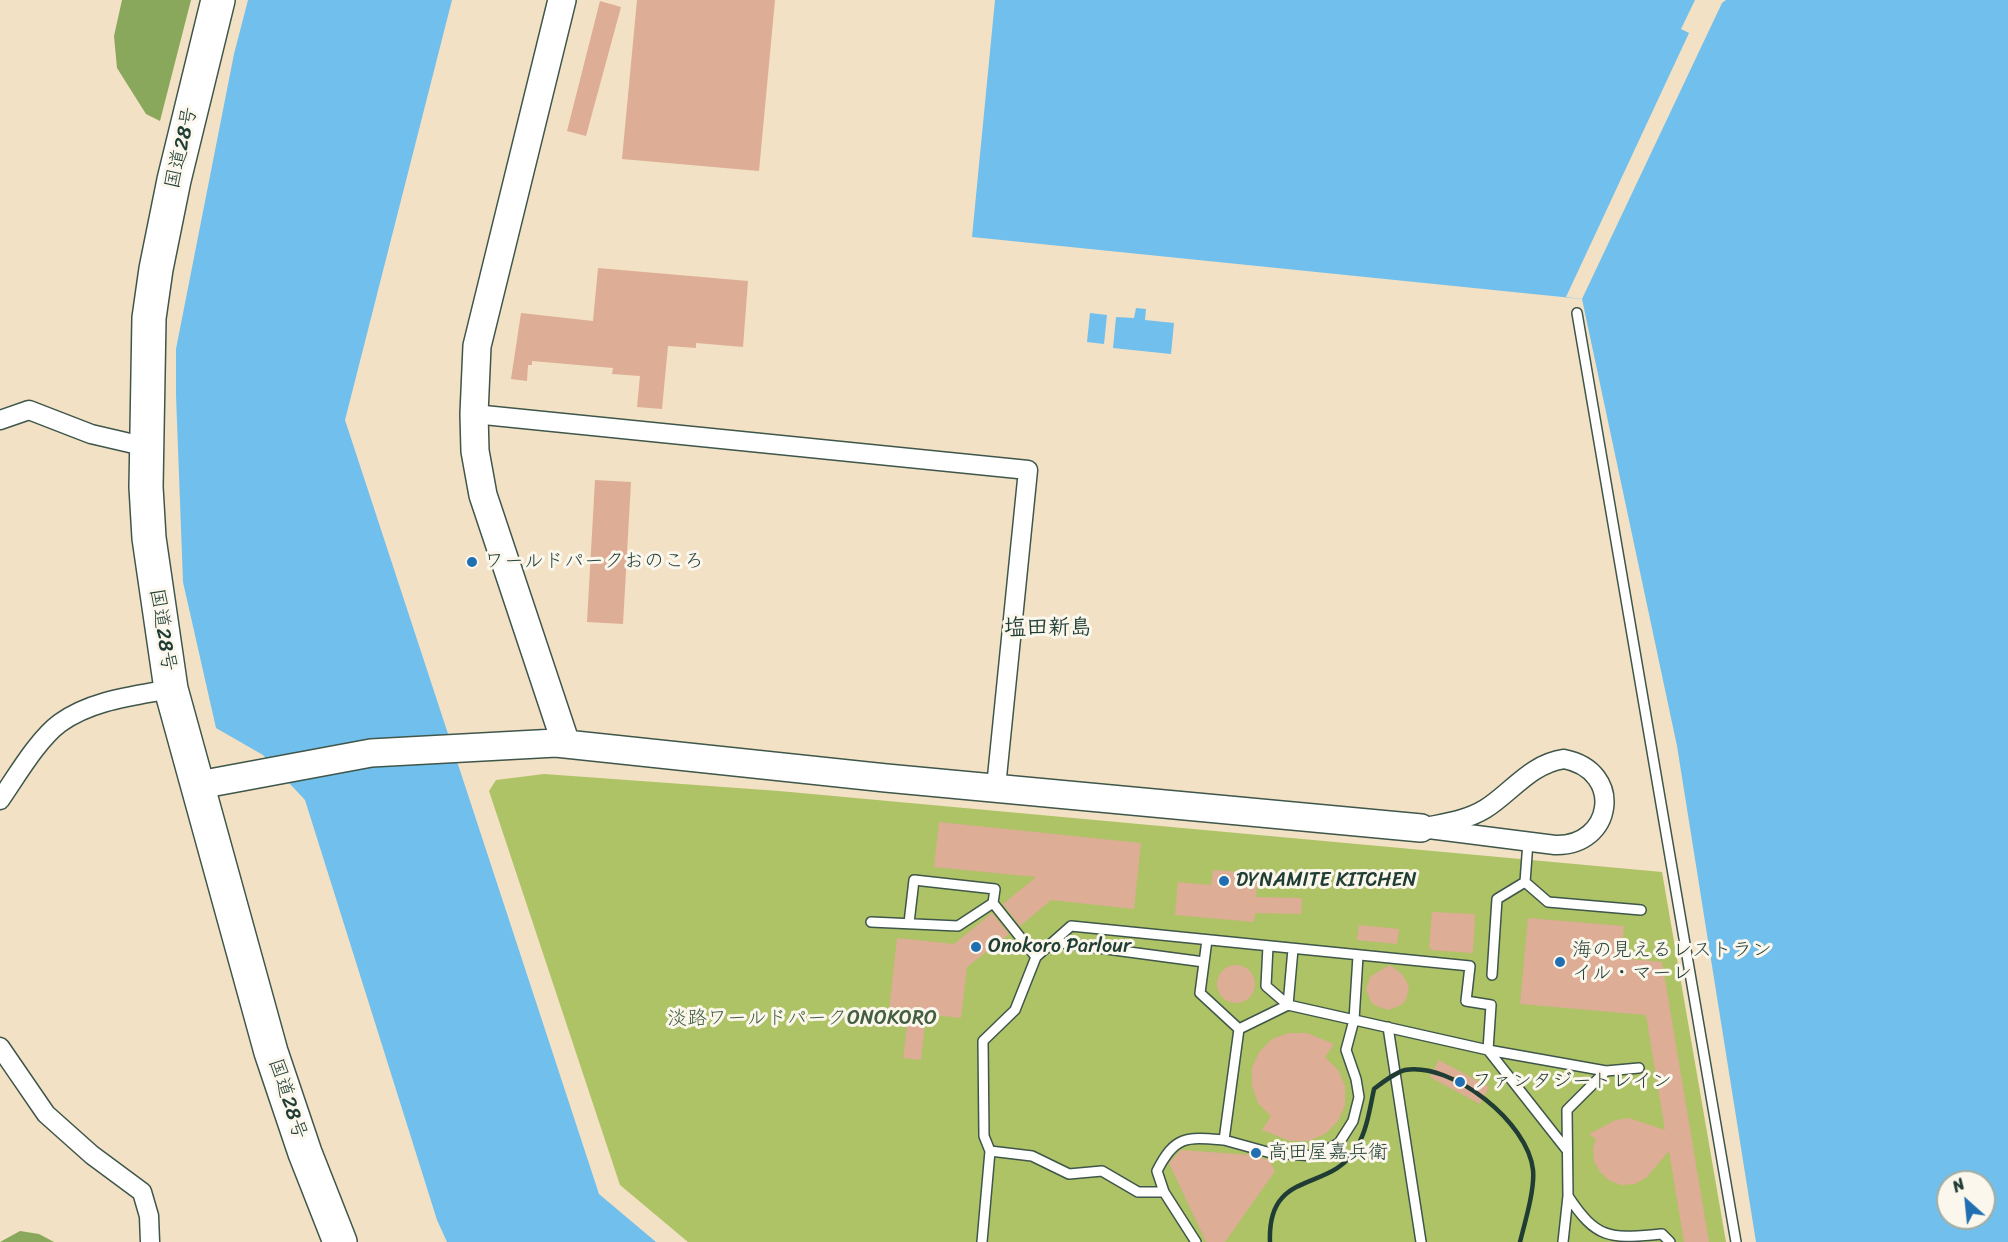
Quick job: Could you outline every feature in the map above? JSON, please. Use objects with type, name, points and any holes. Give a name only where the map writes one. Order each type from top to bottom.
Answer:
[{"type":"highway","name":"国道28号","points":[[218,0],[174,180],[156,269],[147,362],[149,538],[171,689],[271,1052],[305,1153],[340,1242]]},
{"type":"street","points":[[562,0],[477,346],[474,414],[475,451],[483,495],[566,744]]},
{"type":"street","points":[[0,420],[29,410],[91,434],[147,447]]},
{"type":"street","points":[[474,414],[1028,470],[996,787]]},
{"type":"street","points":[[0,800],[45,738],[60,723],[100,703],[171,689]]},
{"type":"street","points":[[199,785],[371,753],[481,745],[566,744],[1421,828],[1564,846],[1591,833],[1602,818],[1605,797],[1599,779],[1592,771],[1574,761],[1552,761],[1538,767],[1500,798],[1467,819],[1421,828]]},
{"type":"street","points":[[0,1047],[46,1114],[92,1155],[141,1192],[150,1216],[150,1242]]},
{"type":"lane","points":[[1577,313],[1736,1242]]},
{"type":"lane","points":[[1525,882],[1527,842]]},
{"type":"lane","points":[[909,923],[914,880],[995,889],[993,903],[1036,957]]},
{"type":"lane","points":[[1525,882],[1548,902],[1641,910]]},
{"type":"lane","points":[[1492,975],[1497,899],[1525,882]]},
{"type":"lane","points":[[871,922],[958,926],[993,903]]},
{"type":"lane","points":[[982,1242],[990,1151],[984,1136],[983,1041],[1015,1010],[1036,957],[1071,926],[1470,966],[1466,1001],[1491,1005],[1488,1050],[1566,1149]]},
{"type":"lane","points":[[1207,940],[1200,993],[1239,1029]]},
{"type":"lane","points":[[1054,942],[1204,962]]},
{"type":"lane","points":[[1268,946],[1266,986],[1288,1005],[1488,1050],[1606,1071],[1639,1068]]},
{"type":"lane","points":[[1288,1005],[1293,949]]},
{"type":"lane","points":[[1196,1242],[1164,1192],[1157,1170],[1168,1150],[1190,1137],[1224,1140],[1271,1153],[1316,1156],[1339,1143],[1353,1121],[1359,1098],[1347,1050],[1354,1020],[1358,956]]},
{"type":"lane","points":[[1239,1029],[1288,1005]]},
{"type":"lane","points":[[1388,1027],[1421,1242]]},
{"type":"lane","points":[[1224,1140],[1239,1029]]},
{"type":"lane","points":[[1563,1242],[1569,1196],[1566,1149],[1568,1110],[1606,1071]]},
{"type":"lane","points":[[990,1151],[1032,1156],[1069,1174],[1102,1171],[1138,1192],[1164,1192]]},
{"type":"lane","points":[[1569,1196],[1582,1217],[1611,1238],[1662,1234],[1670,1242]]},
{"type":"green space","points":[[122,0],[191,0],[160,121],[146,114],[117,68],[114,36]]},
{"type":"green space","name":"淡路ワールドパークONOKORO","points":[[544,774],[779,791],[1662,872],[1726,1242],[688,1242],[620,1185],[489,791],[496,780]]},
{"type":"green space","points":[[20,1231],[39,1234],[54,1242],[0,1242]]},
{"type":"water","points":[[248,0],[452,0],[345,420],[599,1194],[656,1242],[447,1242],[437,1220],[305,800],[263,755],[216,728],[183,582],[176,349],[234,54]]},
{"type":"water","points":[[995,0],[2008,0],[2008,1242],[1756,1242],[1677,746],[1582,299],[972,237]]},
{"type":"water","points":[[1136,308],[1146,309],[1145,320],[1174,323],[1171,354],[1113,348],[1116,317],[1134,318]]},
{"type":"water","points":[[1090,313],[1107,315],[1104,344],[1087,342]]},
{"type":"pier","points":[[1695,0],[1726,0],[1722,3],[1582,299],[1566,297],[1689,33],[1681,29]]},
{"type":"building","points":[[637,0],[775,0],[759,171],[622,159]]},
{"type":"building","points":[[600,1],[621,7],[586,136],[567,131]]},
{"type":"building","points":[[598,268],[748,281],[743,347],[696,343],[696,348],[668,346],[662,409],[637,407],[640,376],[612,374],[613,368],[532,361],[532,365],[528,365],[527,381],[511,379],[521,313],[593,321]]},
{"type":"building","points":[[595,480],[631,482],[623,624],[587,622]]},
{"type":"building","points":[[939,822],[1141,843],[1134,909],[1051,900],[1020,926],[1003,904],[1036,877],[934,867]]},
{"type":"building","points":[[1213,870],[1258,873],[1256,897],[1302,898],[1301,914],[1255,913],[1254,922],[1175,915],[1178,882],[1211,885]]},
{"type":"building","points":[[1432,912],[1475,914],[1473,953],[1429,950],[1433,948],[1429,948]]},
{"type":"building","points":[[992,913],[1009,934],[967,967],[961,1018],[926,1014],[921,1060],[903,1058],[909,1012],[889,1010],[897,938],[954,944]]},
{"type":"building","points":[[1528,918],[1624,926],[1621,958],[1662,962],[1709,1242],[1684,1242],[1669,1151],[1647,1177],[1635,1184],[1622,1185],[1610,1181],[1600,1172],[1594,1161],[1593,1148],[1596,1139],[1589,1134],[1616,1120],[1629,1118],[1665,1130],[1646,1015],[1520,1004]]},
{"type":"building","points":[[1359,925],[1399,929],[1397,944],[1357,940]]},
{"type":"building","points":[[1236,965],[1243,966],[1249,971],[1254,977],[1254,991],[1249,997],[1243,1002],[1236,1003],[1229,1002],[1223,997],[1218,991],[1217,984],[1218,977],[1223,971],[1229,966]]},
{"type":"building","points":[[1390,965],[1402,974],[1409,986],[1406,1000],[1389,1010],[1371,1002],[1366,989],[1371,976]]},
{"type":"building","points":[[1289,1033],[1307,1033],[1334,1044],[1325,1057],[1338,1070],[1345,1086],[1345,1105],[1338,1121],[1325,1134],[1308,1141],[1290,1141],[1262,1130],[1271,1116],[1258,1103],[1252,1086],[1252,1068],[1259,1052],[1272,1039]]},
{"type":"building","name":"ファンタジートレイン","points":[[1439,1060],[1489,1087],[1480,1104],[1430,1077]]},
{"type":"building","points":[[1181,1150],[1251,1155],[1269,1160],[1275,1171],[1225,1242],[1206,1242],[1169,1163]]},
{"type":"railway","points":[[1270,1242],[1272,1218],[1279,1202],[1289,1191],[1346,1162],[1357,1147],[1363,1133],[1374,1089],[1393,1075],[1405,1070],[1424,1070],[1465,1085],[1503,1115],[1518,1133],[1528,1152],[1533,1170],[1533,1186],[1520,1242]]},
{"type":"place","name":"ワールドパークおのころ","points":[[472,562]]},
{"type":"place","name":"DYNAMITE KITCHEN","points":[[1224,881]]},
{"type":"place","name":"Onokoro Parlour","points":[[976,947]]},
{"type":"place","name":"海の見えるレストラン イル・マーレ","points":[[1560,962]]},
{"type":"place","name":"ファンタジートレイン","points":[[1460,1082]]},
{"type":"place","name":"高田屋嘉兵衛","points":[[1256,1153]]},
{"type":"district","name":"塩田新島","points":[[1048,628]]}]
